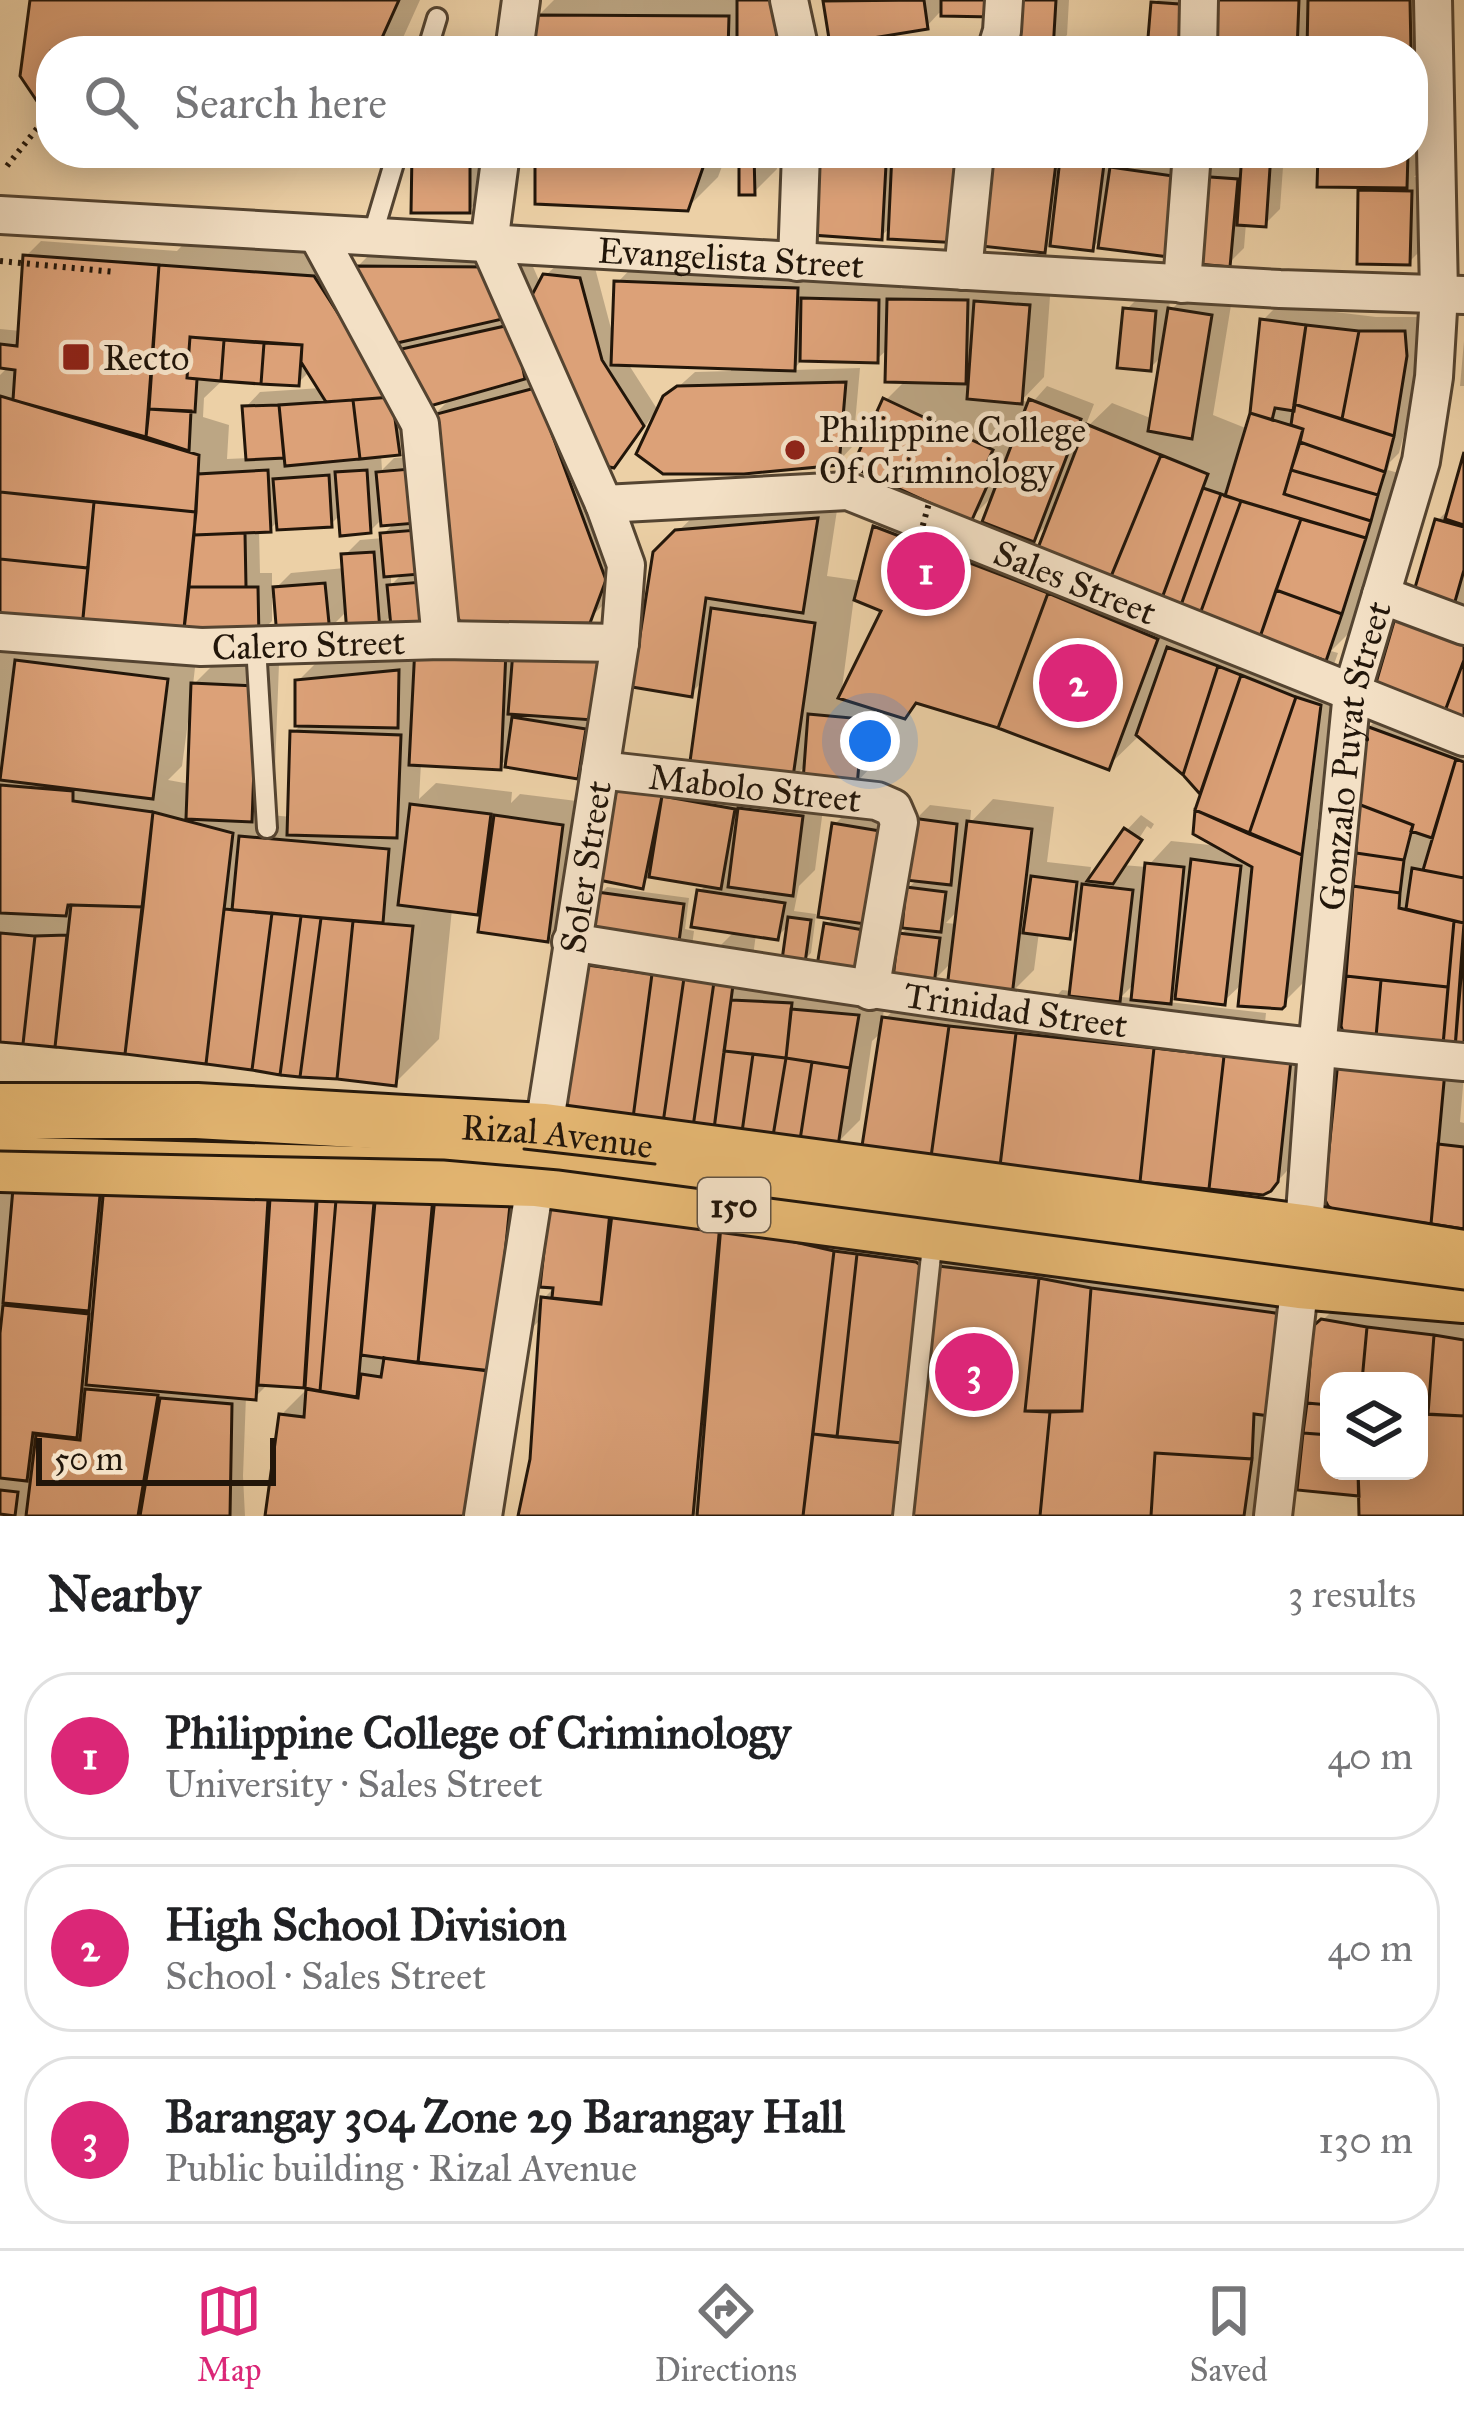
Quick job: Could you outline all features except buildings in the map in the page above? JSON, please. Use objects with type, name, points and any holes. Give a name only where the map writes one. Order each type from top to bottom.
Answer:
[{"type":"main road","name":"Rizal Avenue","points":[[0,1111],[197,1111],[1301,1256],[1464,1295]]},
{"type":"main road","name":"Rizal Avenue","points":[[0,1164],[540,1155],[934,1232],[1301,1256],[1464,1258]]},
{"type":"street","points":[[516,36],[521,0]]},
{"type":"street","points":[[789,0],[797,36]]},
{"type":"street","points":[[1000,36],[1004,0]]},
{"type":"street","points":[[1198,36],[1199,0]]},
{"type":"street","name":"Gonzalo Puyat Street","points":[[1273,1516],[1352,692],[1421,461],[1451,294],[1433,0]]},
{"type":"street","points":[[489,244],[499,168]]},
{"type":"street","points":[[797,262],[800,168]]},
{"type":"street","points":[[963,271],[973,168]]},
{"type":"street","points":[[1182,284],[1191,168]]},
{"type":"street","name":"Evangelista Street","points":[[0,215],[1182,284],[1451,294]]},
{"type":"street","points":[[317,234],[420,424],[441,640]]},
{"type":"street","name":"Soler Street","points":[[483,1516],[620,643],[626,565],[604,504],[489,244]]},
{"type":"street","name":"Sales Street","points":[[604,504],[848,491],[1464,737]]},
{"type":"street","points":[[1382,595],[1464,626]]},
{"type":"street","name":"Calero Street","points":[[0,632],[201,647],[441,640],[620,643]]},
{"type":"street","name":"Mabolo Street","points":[[600,770],[878,801],[893,808],[899,822],[870,991]]},
{"type":"street","name":"Trinidad Street","points":[[571,942],[870,991],[1317,1049],[1464,1062]]},
{"type":"lane","points":[[431,36],[436,18]]},
{"type":"lane","points":[[372,237],[393,168]]},
{"type":"lane","points":[[256,646],[267,828]]},
{"type":"lane","points":[[903,1516],[934,1232]]},
{"type":"path","points":[[7,166],[36,130]]},
{"type":"path","points":[[0,261],[115,272]]},
{"type":"path","points":[[918,543],[929,503]]},
{"type":"tram line","points":[[524,1149],[655,1164]]},
{"type":"tram line","points":[[0,1151],[444,1160],[559,1170],[1464,1290]]},
{"type":"place","name":"Recto","points":[[76,357]]},
{"type":"place","name":"Philippine College Of Criminology","points":[[795,450]]},
{"type":"place","name":"Philippine College of Criminology","points":[[926,571]]},
{"type":"place","name":"High School Division","points":[[1078,683]]},
{"type":"place","name":"Barangay 304 Zone 29 Barangay Hall","points":[[974,1372]]}]
